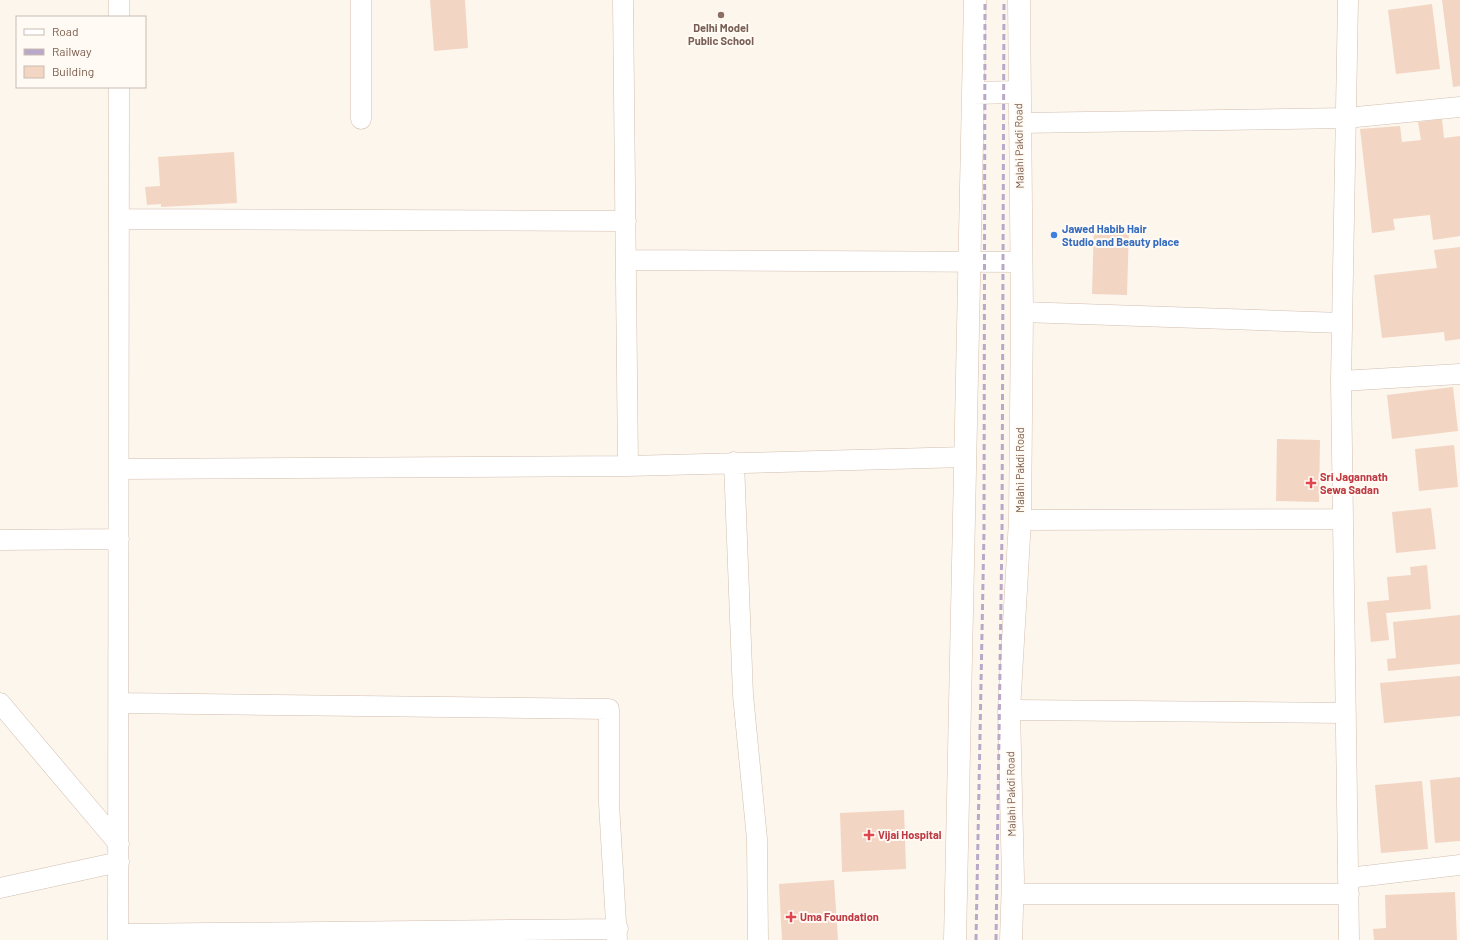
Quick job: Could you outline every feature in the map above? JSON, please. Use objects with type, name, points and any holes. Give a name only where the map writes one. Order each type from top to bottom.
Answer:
[{"type":"main road","points":[[955,940],[975,0]]},
{"type":"main road","name":"Malahi Pakdi Road","points":[[1011,940],[1013,894],[1009,710],[1020,520],[1022,312],[1019,0]]},
{"type":"main road","points":[[973,94],[1019,92]]},
{"type":"street","points":[[118,0],[118,16]]},
{"type":"street","points":[[361,0],[361,119]]},
{"type":"street","points":[[623,0],[627,260],[628,466]]},
{"type":"street","points":[[1348,0],[1341,381],[1349,940]]},
{"type":"street","points":[[119,88],[118,937],[617,934],[609,803],[610,709],[119,704]]},
{"type":"street","points":[[1019,123],[1346,118],[1460,107]]},
{"type":"street","points":[[119,219],[626,221]]},
{"type":"street","points":[[627,260],[1021,262]]},
{"type":"street","points":[[1022,312],[1342,323]]},
{"type":"street","points":[[1341,381],[1460,374]]},
{"type":"street","points":[[119,469],[628,466],[966,457]]},
{"type":"street","points":[[734,462],[743,695],[757,839],[758,940]]},
{"type":"street","points":[[1020,520],[1343,519]]},
{"type":"street","points":[[0,540],[119,539]]},
{"type":"street","points":[[0,703],[119,853]]},
{"type":"street","points":[[1009,710],[1346,713]]},
{"type":"street","points":[[0,888],[119,853]]},
{"type":"street","points":[[1013,894],[1348,886],[1460,865]]},
{"type":"building","points":[[430,0],[465,0],[468,48],[434,51]]},
{"type":"building","points":[[1442,0],[1460,0],[1460,86],[1453,87]]},
{"type":"building","points":[[1432,4],[1440,69],[1396,74],[1388,10]]},
{"type":"building","points":[[1442,119],[1444,138],[1460,136],[1460,236],[1433,240],[1430,215],[1393,219],[1395,230],[1372,233],[1360,129],[1400,126],[1402,142],[1421,140],[1418,122]]},
{"type":"building","points":[[234,152],[237,203],[161,207],[161,204],[147,205],[145,187],[160,186],[158,157]]},
{"type":"building","points":[[1094,227],[1129,228],[1127,295],[1092,294]]},
{"type":"building","points":[[1460,247],[1460,339],[1445,341],[1444,332],[1382,338],[1374,275],[1437,268],[1434,250]]},
{"type":"building","points":[[1453,387],[1458,431],[1392,439],[1387,395]]},
{"type":"building","points":[[1277,439],[1320,440],[1319,502],[1276,501]]},
{"type":"building","points":[[1454,445],[1458,487],[1419,491],[1415,449]]},
{"type":"building","points":[[1431,508],[1436,549],[1396,553],[1392,512]]},
{"type":"building","points":[[1427,565],[1431,609],[1386,613],[1389,640],[1371,642],[1367,602],[1389,600],[1387,577],[1411,575],[1410,567]]},
{"type":"building","points":[[1460,615],[1460,664],[1388,671],[1387,659],[1396,658],[1393,622]]},
{"type":"building","points":[[1460,676],[1460,716],[1384,723],[1380,683]]},
{"type":"building","points":[[1460,777],[1460,841],[1435,843],[1430,780]]},
{"type":"building","points":[[1422,781],[1428,849],[1381,853],[1375,785]]},
{"type":"building","points":[[904,810],[906,869],[842,872],[840,813]]},
{"type":"building","points":[[834,880],[838,940],[782,940],[779,884]]},
{"type":"building","points":[[1455,892],[1457,940],[1374,940],[1373,929],[1386,928],[1385,895]]},
{"type":"railway","points":[[976,940],[984,531],[985,0]]},
{"type":"railway","points":[[996,940],[1002,532],[1004,0]]},
{"type":"place","name":"Delhi Model Public School","points":[[721,15]]},
{"type":"place","name":"Jawed Habib Hair Studio and Beauty place","points":[[1054,235]]},
{"type":"place","name":"Sri Jagannath Sewa Sadan","points":[[1311,483]]},
{"type":"place","name":"Vijai Hospital","points":[[869,835]]},
{"type":"place","name":"Uma Foundation","points":[[791,917]]}]
